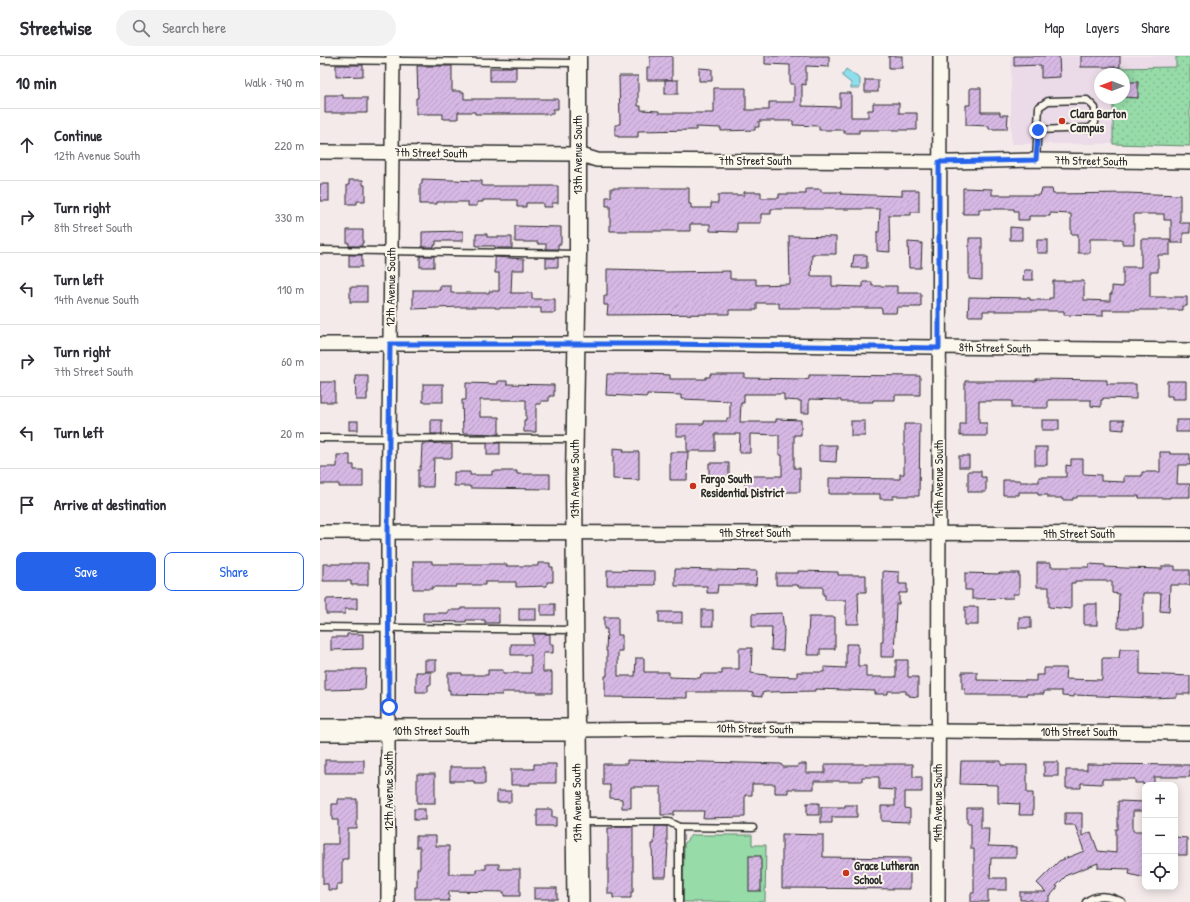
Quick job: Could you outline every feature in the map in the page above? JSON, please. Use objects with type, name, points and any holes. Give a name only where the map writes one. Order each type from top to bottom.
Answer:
[{"type":"main road","name":"10th Street South","points":[[320,730],[576,730]]},
{"type":"main road","name":"13th Avenue South","points":[[576,730],[578,902]]},
{"type":"street","name":"14th Avenue South","points":[[938,902],[940,56]]},
{"type":"street","name":"12th Avenue South","points":[[388,902],[388,532],[393,58]]},
{"type":"street","name":"13th Avenue South","points":[[576,730],[574,532],[578,254],[578,60]]},
{"type":"street","name":"7th Street South","points":[[320,152],[578,154],[597,160],[939,162],[1036,160],[1190,162]]},
{"type":"street","name":"8th Street South","points":[[320,344],[577,344],[1190,350]]},
{"type":"street","name":"9th Street South","points":[[320,532],[1190,534]]},
{"type":"street","name":"10th Street South","points":[[576,730],[691,729],[1190,733]]},
{"type":"lane","points":[[320,60],[393,58],[578,60]]},
{"type":"lane","points":[[1036,160],[1039,107],[1048,101],[1087,100],[1095,108],[1095,123],[1090,128],[1038,130]]},
{"type":"lane","points":[[320,250],[578,254]]},
{"type":"lane","points":[[320,438],[575,439]]},
{"type":"lane","points":[[320,627],[575,630]]},
{"type":"lane","points":[[577,822],[669,822],[679,827],[753,828]]},
{"type":"lane","points":[[679,827],[679,902]]},
{"type":"lane","points":[[1086,902],[1096,897],[1105,896],[1116,898],[1122,902]]},
{"type":"shaded area","name":"Clara Barton Campus","points":[[1011,56],[1176,56],[1176,67],[1094,68],[1094,104],[1113,104],[1113,144],[1011,144]]},
{"type":"green space","points":[[1176,56],[1190,56],[1190,146],[1113,144],[1113,104],[1130,104],[1130,68],[1113,68],[1176,67]]},
{"type":"green space","points":[[691,835],[752,835],[752,845],[766,845],[765,902],[683,902],[684,844]]},
{"type":"water","points":[[846,69],[860,79],[860,88],[851,88],[851,83],[842,76]]},
{"type":"building","points":[[650,56],[672,56],[672,80],[647,80],[647,67],[650,67]]},
{"type":"building","points":[[765,56],[829,56],[829,67],[806,66],[806,85],[802,84],[802,106],[840,107],[840,93],[851,93],[851,117],[868,117],[868,110],[873,110],[873,103],[899,103],[899,113],[917,113],[917,130],[859,130],[859,133],[844,133],[844,130],[819,130],[819,126],[793,125],[793,121],[759,121],[759,127],[755,127],[755,130],[721,131],[721,128],[696,127],[696,130],[638,131],[638,137],[615,136],[615,125],[620,124],[619,76],[638,76],[638,106],[641,106],[641,110],[659,111],[659,113],[714,113],[714,88],[746,88],[746,110],[769,110],[769,102],[794,102],[794,84],[790,84],[790,65],[765,64]]},
{"type":"building","points":[[889,56],[902,56],[902,68],[889,68]]},
{"type":"building","points":[[1014,56],[1059,56],[1060,77],[1041,78],[1041,65],[1014,66]]},
{"type":"building","points":[[1081,56],[1120,56],[1120,67],[1081,67]]},
{"type":"building","points":[[336,65],[363,65],[363,76],[336,77]]},
{"type":"building","points":[[417,66],[452,66],[452,91],[464,92],[464,99],[558,99],[558,109],[553,109],[553,114],[475,114],[475,112],[458,112],[458,119],[443,119],[443,114],[416,114],[416,98],[418,98]]},
{"type":"building","points":[[516,67],[516,81],[490,81],[490,68]]},
{"type":"building","points":[[699,68],[712,69],[712,81],[699,81]]},
{"type":"building","points":[[665,80],[678,80],[678,94],[665,94]]},
{"type":"building","points":[[865,80],[878,80],[878,92],[865,92]]},
{"type":"building","points":[[1130,82],[1138,82],[1138,98],[1130,97]]},
{"type":"building","points":[[970,88],[981,88],[981,112],[1000,112],[1000,115],[1008,115],[1007,129],[989,129],[989,126],[966,125],[966,105],[970,105]]},
{"type":"building","points":[[325,95],[343,95],[343,98],[367,98],[367,113],[325,113]]},
{"type":"building","points":[[422,179],[482,181],[483,186],[558,186],[558,203],[552,203],[552,207],[543,207],[543,203],[526,203],[526,207],[517,207],[517,200],[483,200],[483,202],[477,202],[477,206],[468,206],[468,202],[437,202],[437,204],[420,204],[420,184],[422,184]]},
{"type":"building","points":[[349,180],[363,180],[363,185],[365,185],[365,201],[357,201],[357,204],[347,204],[347,185],[349,185]]},
{"type":"building","points":[[320,184],[329,184],[329,201],[320,201]]},
{"type":"building","points":[[611,188],[689,188],[689,204],[691,204],[691,208],[711,208],[711,203],[718,203],[718,195],[744,195],[744,192],[761,192],[761,198],[779,198],[779,194],[806,194],[806,189],[821,189],[821,192],[841,192],[841,194],[902,196],[902,190],[919,190],[919,212],[911,212],[911,215],[889,215],[890,252],[877,251],[877,232],[879,232],[880,209],[771,209],[771,214],[761,214],[761,223],[737,223],[737,232],[710,231],[710,224],[690,224],[690,231],[610,231],[610,206],[606,206],[606,197],[611,197]]},
{"type":"building","points":[[963,188],[992,189],[992,195],[1040,195],[1042,189],[1052,189],[1053,194],[1126,193],[1180,195],[1180,223],[1190,223],[1190,233],[1183,233],[1183,243],[1171,243],[1171,220],[1164,220],[1164,214],[1134,214],[1134,244],[1122,244],[1122,239],[1090,239],[1090,253],[1078,253],[1078,234],[1071,234],[1071,214],[1050,213],[1050,216],[1029,216],[1029,220],[1018,220],[1018,211],[1014,211],[1014,209],[979,209],[979,214],[963,214]]},
{"type":"building","points":[[515,226],[561,227],[561,244],[558,244],[558,249],[546,249],[546,244],[538,244],[538,242],[515,242]]},
{"type":"building","points":[[1010,227],[1022,228],[1022,240],[1010,240]]},
{"type":"building","points":[[347,230],[363,230],[362,246],[349,246],[349,243],[347,243]]},
{"type":"building","points":[[463,231],[463,241],[436,241],[436,245],[434,245],[434,247],[422,247],[422,232]]},
{"type":"building","points":[[476,234],[487,234],[487,237],[512,237],[512,248],[476,246]]},
{"type":"building","points":[[789,236],[836,237],[836,254],[812,254],[811,276],[832,276],[832,286],[863,287],[863,282],[872,282],[872,286],[897,286],[897,293],[921,293],[921,307],[897,307],[896,313],[882,313],[881,308],[779,308],[779,303],[757,303],[757,310],[729,310],[729,314],[607,315],[608,305],[604,305],[604,296],[607,296],[607,269],[666,272],[730,271],[730,279],[756,279],[756,285],[790,284]]},
{"type":"building","points":[[969,238],[982,238],[982,280],[969,279]]},
{"type":"building","points":[[1141,239],[1170,239],[1170,255],[1158,255],[1158,272],[1150,272],[1150,297],[1187,297],[1187,306],[1182,306],[1182,310],[1103,310],[1103,316],[1064,315],[1064,311],[983,311],[983,316],[968,316],[969,297],[1030,298],[1030,300],[1049,300],[1049,298],[1053,298],[1053,281],[1084,281],[1084,300],[1110,301],[1112,286],[1123,287],[1123,267],[1141,267]]},
{"type":"building","points":[[1037,240],[1048,240],[1048,253],[1037,253]]},
{"type":"building","points":[[908,242],[922,243],[921,268],[909,268]]},
{"type":"building","points":[[349,255],[362,255],[362,267],[349,267]]},
{"type":"building","points":[[854,255],[867,255],[867,268],[852,268]]},
{"type":"building","points":[[420,256],[434,256],[434,267],[420,267]]},
{"type":"building","points":[[495,257],[524,259],[524,270],[512,270],[511,293],[532,293],[532,299],[555,299],[555,313],[541,313],[541,308],[460,307],[413,309],[413,290],[440,290],[440,286],[451,286],[451,293],[489,293],[489,291],[499,291],[499,273],[495,273]]},
{"type":"building","points":[[546,258],[558,258],[558,267],[546,267]]},
{"type":"building","points":[[1024,270],[1033,270],[1033,280],[1023,280]]},
{"type":"building","points":[[350,287],[367,287],[367,302],[350,302]]},
{"type":"building","points":[[607,374],[670,375],[670,379],[706,379],[706,377],[710,377],[710,374],[745,374],[745,378],[804,379],[809,378],[809,375],[920,376],[920,395],[895,395],[895,400],[873,400],[873,402],[841,402],[841,400],[809,399],[809,413],[801,413],[801,401],[784,400],[784,394],[744,394],[744,403],[741,403],[740,422],[776,422],[776,419],[801,420],[801,435],[794,435],[794,468],[800,468],[800,492],[745,492],[745,476],[782,476],[782,455],[779,455],[779,435],[750,434],[750,453],[739,453],[740,434],[715,434],[715,451],[687,451],[687,436],[676,436],[676,424],[704,424],[704,421],[727,421],[727,418],[730,418],[730,401],[681,399],[681,395],[647,394],[647,397],[606,395]]},
{"type":"building","points":[[355,375],[368,375],[367,400],[356,400]]},
{"type":"building","points":[[1036,379],[1107,380],[1107,384],[1136,384],[1136,399],[1103,398],[1103,400],[1101,400],[1101,407],[1091,406],[1091,400],[1048,400],[1048,408],[1012,408],[1012,401],[979,401],[979,423],[987,423],[987,436],[960,436],[960,424],[965,424],[965,381],[1036,381]]},
{"type":"building","points":[[498,381],[507,381],[507,384],[554,385],[554,396],[549,396],[549,401],[541,401],[541,404],[536,404],[536,432],[524,432],[524,420],[526,420],[526,400],[480,400],[480,417],[499,417],[499,434],[463,433],[462,400],[466,400],[466,383],[498,384]]},
{"type":"building","points":[[1167,381],[1186,381],[1186,399],[1172,399],[1172,396],[1167,396]]},
{"type":"building","points":[[320,382],[335,382],[335,402],[320,402]]},
{"type":"building","points":[[423,384],[443,384],[443,402],[423,402]]},
{"type":"building","points":[[431,420],[442,420],[442,434],[431,434]]},
{"type":"building","points":[[1042,420],[1059,420],[1059,430],[1042,430]]},
{"type":"building","points":[[1112,420],[1124,420],[1124,430],[1112,429]]},
{"type":"building","points":[[1176,420],[1190,420],[1190,432],[1176,432]]},
{"type":"building","points":[[349,421],[358,421],[358,430],[349,430]]},
{"type":"building","points":[[851,421],[865,421],[865,436],[851,436]]},
{"type":"building","points":[[904,424],[920,424],[919,496],[893,496],[893,499],[880,499],[880,494],[829,494],[829,478],[900,479],[900,474],[904,474]]},
{"type":"building","points":[[487,443],[500,443],[500,455],[487,455]]},
{"type":"building","points":[[422,444],[452,444],[452,458],[434,458],[433,487],[418,487],[418,470],[420,470],[421,466]]},
{"type":"building","points":[[819,445],[837,445],[836,462],[819,461]]},
{"type":"building","points":[[1035,447],[1047,447],[1047,465],[1035,465]]},
{"type":"building","points":[[613,448],[624,449],[623,452],[639,452],[639,480],[613,479]]},
{"type":"building","points":[[670,452],[688,452],[687,480],[670,480]]},
{"type":"building","points":[[1160,452],[1170,452],[1170,454],[1190,454],[1190,465],[1178,465],[1177,484],[1190,484],[1190,497],[1139,498],[1139,496],[1077,496],[1077,498],[1073,498],[1073,500],[1062,500],[1062,498],[1048,498],[1048,495],[1038,495],[1038,492],[1019,492],[1019,495],[1003,495],[1003,480],[1039,482],[1039,477],[1066,477],[1066,465],[1071,466],[1071,459],[1083,459],[1083,474],[1101,475],[1101,481],[1124,482],[1124,476],[1142,476],[1142,472],[1160,472]]},
{"type":"building","points":[[337,455],[350,455],[350,465],[354,465],[354,470],[363,470],[363,487],[339,487],[339,484],[320,484],[320,467],[337,467]]},
{"type":"building","points":[[959,456],[969,456],[969,467],[959,467]]},
{"type":"building","points":[[709,463],[729,463],[729,478],[717,477],[717,480],[709,480]]},
{"type":"building","points":[[492,471],[517,471],[517,474],[550,474],[550,489],[470,488],[470,486],[454,486],[454,472],[470,472],[470,475],[492,475]]},
{"type":"building","points":[[968,471],[981,471],[981,477],[986,477],[986,492],[968,492]]},
{"type":"building","points":[[413,561],[432,561],[432,564],[506,564],[506,566],[538,566],[538,563],[550,563],[550,567],[553,567],[553,582],[547,582],[547,586],[516,587],[516,582],[485,582],[485,585],[456,585],[456,587],[413,589]]},
{"type":"building","points":[[368,563],[368,585],[351,585],[351,581],[323,581],[323,564]]},
{"type":"building","points":[[1037,563],[1051,563],[1051,567],[1089,567],[1089,564],[1105,565],[1105,567],[1162,569],[1162,566],[1175,566],[1175,570],[1190,570],[1190,585],[1170,585],[1169,612],[1160,611],[1161,593],[1143,593],[1143,628],[1118,628],[1119,594],[1112,593],[1112,581],[1075,581],[1075,583],[1071,583],[1071,609],[1049,607],[1049,587],[1037,587]]},
{"type":"building","points":[[675,569],[757,571],[756,585],[718,585],[717,593],[707,593],[707,586],[675,586]]},
{"type":"building","points":[[607,570],[655,571],[655,585],[607,585]]},
{"type":"building","points":[[798,571],[838,572],[838,575],[866,575],[866,592],[858,592],[859,624],[846,624],[846,600],[825,600],[825,595],[823,595],[823,587],[776,585],[776,573],[798,573]]},
{"type":"building","points":[[883,571],[899,572],[899,584],[907,584],[907,593],[899,593],[899,604],[896,604],[894,657],[881,657],[881,642],[883,642]]},
{"type":"building","points":[[965,573],[1019,573],[1019,594],[1013,594],[1013,598],[972,599],[972,590],[965,590]]},
{"type":"building","points":[[357,598],[357,609],[345,609],[345,614],[326,614],[326,599]]},
{"type":"building","points":[[541,604],[555,604],[555,615],[541,615]]},
{"type":"building","points":[[1084,604],[1097,604],[1097,625],[1084,625]]},
{"type":"building","points":[[965,607],[978,607],[978,625],[965,625]]},
{"type":"building","points":[[461,608],[499,608],[499,623],[485,623],[485,620],[466,620],[466,622],[423,621],[423,613],[448,613],[448,610],[461,610]]},
{"type":"building","points":[[519,608],[536,608],[536,620],[519,620]]},
{"type":"building","points":[[702,610],[713,610],[713,626],[702,626]]},
{"type":"building","points":[[659,612],[682,612],[682,623],[659,623]]},
{"type":"building","points":[[782,613],[784,631],[783,651],[771,650],[772,627],[752,627],[752,614]]},
{"type":"building","points":[[604,617],[618,617],[618,635],[622,635],[622,651],[618,651],[618,676],[635,676],[636,658],[644,658],[644,672],[669,672],[669,677],[700,678],[701,674],[722,674],[722,669],[739,669],[739,648],[752,648],[751,673],[766,676],[797,677],[797,672],[824,672],[824,667],[846,668],[846,644],[858,644],[858,666],[866,666],[866,677],[896,677],[896,660],[908,660],[908,677],[918,677],[918,697],[909,696],[909,694],[906,694],[906,691],[888,691],[888,694],[875,694],[875,691],[815,689],[815,691],[766,692],[762,693],[762,697],[753,696],[753,693],[748,692],[687,692],[687,698],[605,697],[605,676],[607,676],[607,629],[604,629]]},
{"type":"building","points":[[809,617],[835,617],[835,649],[820,649],[820,655],[807,655]]},
{"type":"building","points":[[1019,617],[1031,617],[1031,628],[1019,628]]},
{"type":"building","points":[[347,634],[363,634],[363,649],[331,650],[331,637],[347,637]]},
{"type":"building","points":[[533,634],[550,634],[550,644],[553,644],[553,653],[543,653],[543,672],[552,672],[552,693],[502,692],[502,695],[450,694],[450,690],[448,690],[448,673],[462,673],[462,675],[488,675],[488,670],[503,670],[503,673],[531,673],[531,655],[511,655],[511,644],[533,644]]},
{"type":"building","points":[[1120,649],[1140,649],[1140,674],[1190,676],[1190,694],[1177,694],[1177,697],[1151,698],[1074,695],[1074,697],[1062,696],[1062,691],[1044,691],[1044,694],[1027,695],[965,695],[965,689],[962,689],[962,672],[977,672],[977,680],[1036,681],[1036,675],[1044,675],[1044,668],[1066,668],[1065,679],[1102,680],[1102,658],[1119,658]]},
{"type":"building","points":[[425,660],[436,660],[436,671],[425,671]]},
{"type":"building","points":[[366,669],[365,689],[325,690],[325,670]]},
{"type":"building","points":[[416,672],[431,672],[431,685],[428,685],[428,692],[416,692]]},
{"type":"building","points":[[325,760],[364,760],[364,773],[325,773]]},
{"type":"building","points":[[627,760],[781,764],[783,767],[798,767],[798,764],[806,764],[806,773],[825,773],[825,764],[913,764],[913,777],[922,777],[922,792],[905,792],[905,808],[910,809],[910,822],[881,821],[881,806],[895,806],[895,790],[879,789],[879,777],[862,777],[862,781],[814,781],[814,789],[788,789],[788,793],[775,793],[775,784],[752,784],[752,795],[745,795],[745,817],[703,818],[704,811],[674,811],[674,815],[661,815],[661,787],[631,787],[631,808],[622,808],[622,799],[610,798],[610,785],[603,785],[603,764],[627,764]]},
{"type":"building","points":[[961,761],[1001,761],[1001,765],[1027,765],[1027,793],[1033,793],[1033,815],[1019,815],[1020,804],[998,803],[998,785],[960,784]]},
{"type":"building","points":[[1044,762],[1058,762],[1058,776],[1044,776]]},
{"type":"building","points":[[534,764],[556,764],[556,783],[511,785],[511,769],[534,769]]},
{"type":"building","points":[[1087,764],[1190,765],[1190,777],[1154,777],[1154,782],[1142,783],[1135,783],[1135,779],[1102,779],[1102,784],[1081,783],[1081,788],[1066,788],[1066,770],[1087,770]]},
{"type":"building","points":[[450,767],[485,767],[485,784],[474,784],[474,781],[450,781]]},
{"type":"building","points":[[417,774],[435,774],[435,803],[417,803]]},
{"type":"building","points":[[497,791],[511,791],[511,802],[497,802]]},
{"type":"building","points":[[338,799],[357,799],[357,829],[348,829],[348,859],[342,859],[342,884],[337,884],[337,890],[328,890],[328,884],[323,884],[323,844],[338,844],[338,820],[332,820],[332,804],[338,804]]},
{"type":"building","points":[[1118,801],[1142,802],[1142,811],[1133,811],[1133,831],[1142,831],[1142,877],[1129,874],[1130,869],[1098,868],[1098,863],[1067,875],[1056,886],[1058,887],[1050,896],[1049,895],[1049,902],[1020,900],[1020,892],[1046,892],[1037,883],[1059,861],[1084,851],[1075,825],[1065,825],[1065,813],[1082,813],[1082,836],[1091,832],[1098,851],[1116,853],[1116,829],[1118,829]]},
{"type":"building","points":[[807,803],[819,803],[819,815],[807,815]]},
{"type":"building","points":[[845,805],[857,805],[857,817],[832,817],[832,823],[821,823],[821,807],[845,807]]},
{"type":"building","points":[[967,808],[981,808],[981,828],[989,828],[988,846],[1016,847],[1016,858],[991,858],[990,878],[1007,878],[1007,890],[988,890],[988,902],[971,902],[971,893],[974,893],[974,849],[971,849],[971,823],[967,823]]},
{"type":"building","points":[[414,809],[425,809],[425,820],[414,820]]},
{"type":"building","points":[[537,809],[552,809],[552,817],[556,817],[556,826],[537,826]]},
{"type":"building","points":[[613,826],[633,826],[633,892],[631,892],[631,898],[613,898],[613,894],[608,894],[608,828],[613,828]]},
{"type":"building","points":[[655,826],[667,826],[668,844],[666,877],[653,877],[652,844],[654,844]]},
{"type":"building","name":"Grace Lutheran School","points":[[782,834],[823,835],[823,857],[910,858],[910,889],[782,888]]},
{"type":"building","points":[[416,836],[436,836],[436,846],[449,846],[449,874],[476,874],[476,869],[486,869],[486,864],[499,864],[499,869],[520,869],[520,896],[504,896],[504,892],[449,891],[449,901],[440,901],[440,899],[415,899],[415,887],[417,887],[417,868],[420,868],[420,847],[416,847]]},
{"type":"building","points":[[1178,837],[1187,838],[1187,855],[1178,855]]},
{"type":"building","points":[[749,856],[761,856],[761,891],[749,891]]},
{"type":"building","points":[[534,888],[557,888],[557,899],[534,899]]},
{"type":"place","name":"Clara Barton Campus","points":[[1062,121]]},
{"type":"place","name":"Fargo South Residential District","points":[[693,486]]},
{"type":"place","name":"Grace Lutheran School","points":[[846,873]]},
{"type":"route","points":[[389,707],[388,532],[390,344],[666,344],[939,348],[939,162],[1036,160],[1038,130]]}]
